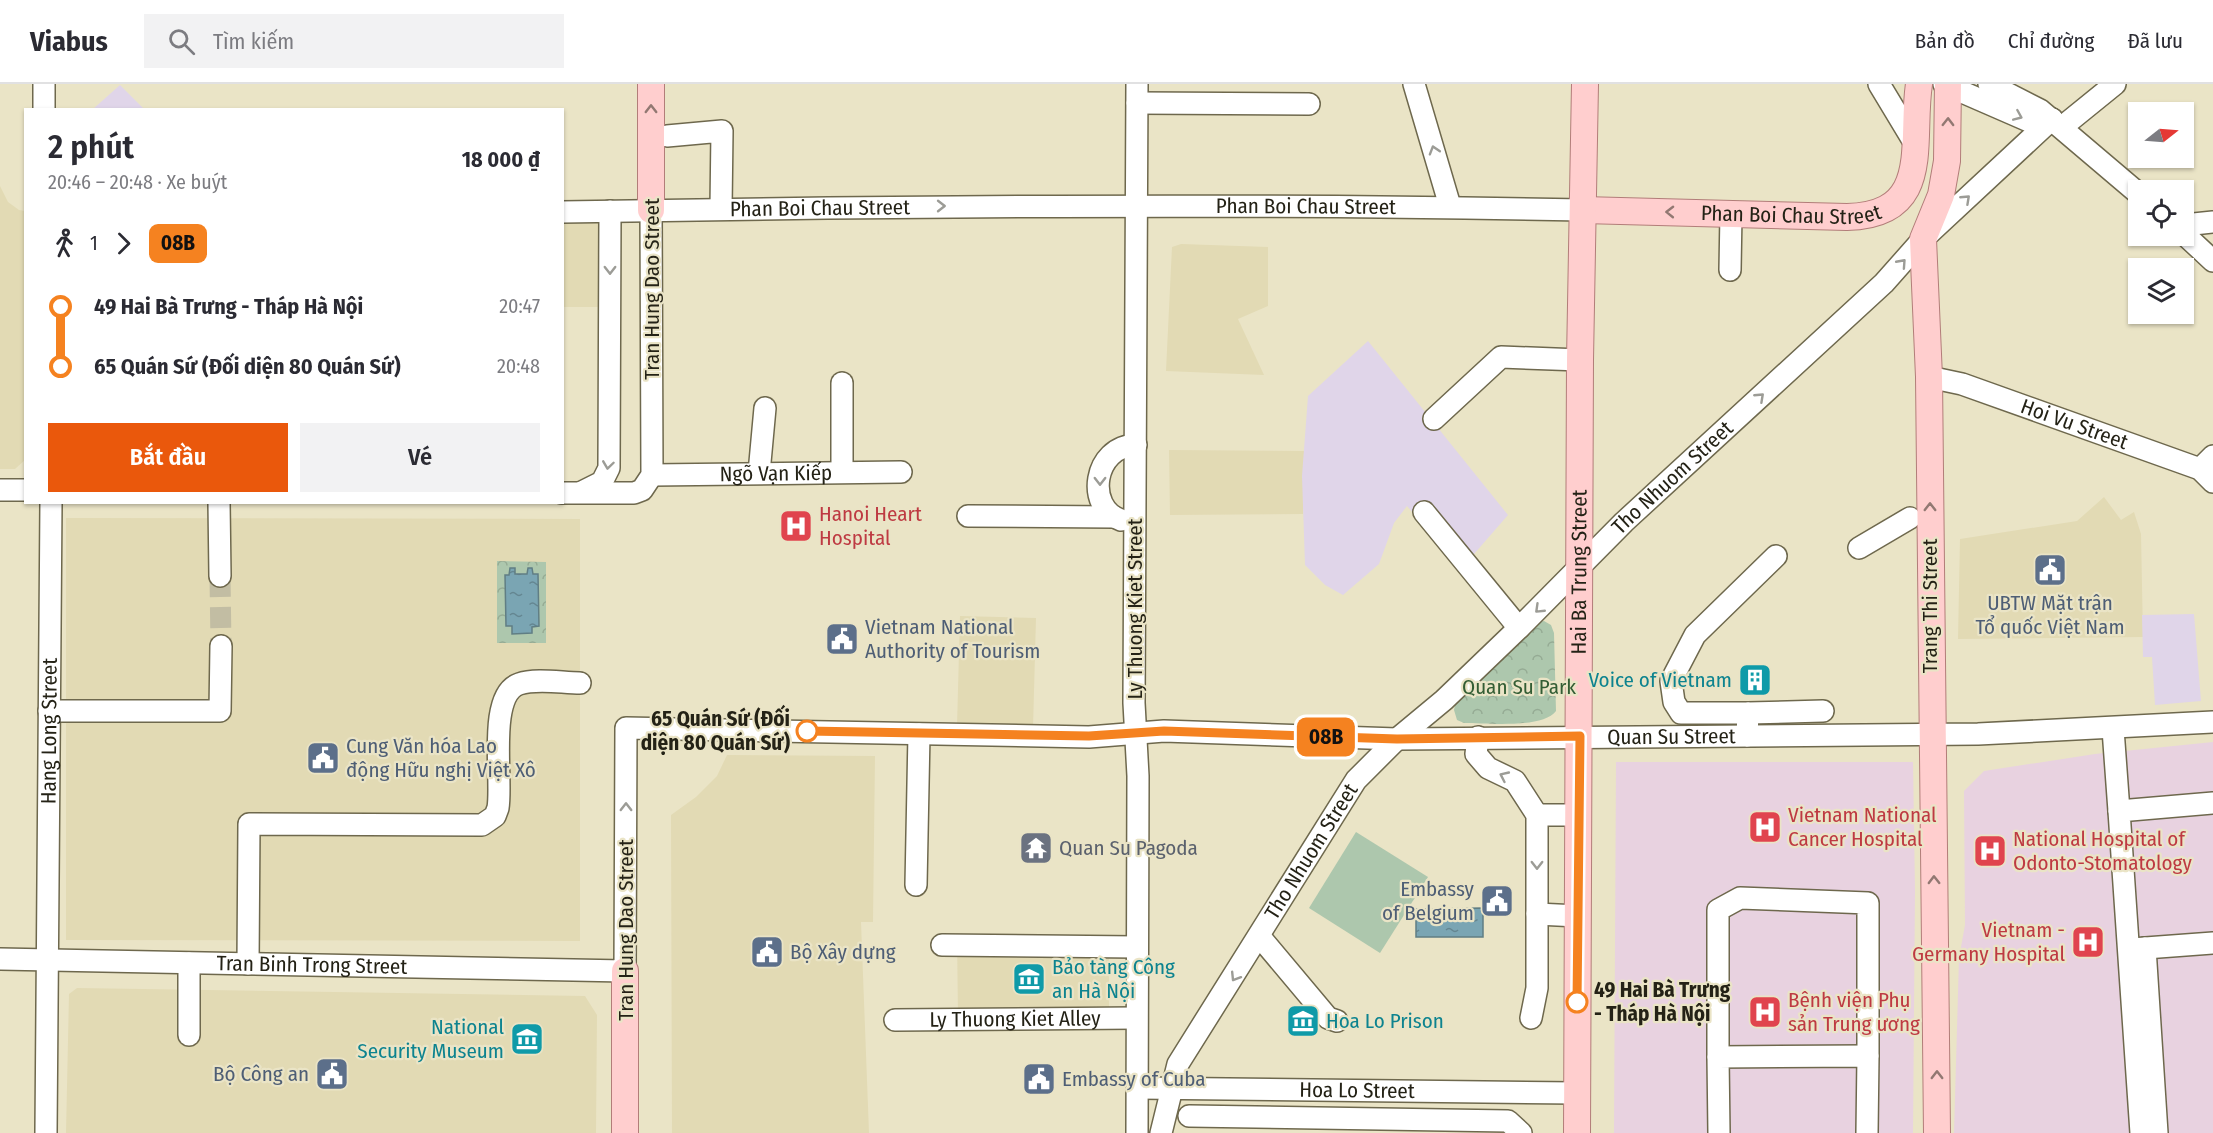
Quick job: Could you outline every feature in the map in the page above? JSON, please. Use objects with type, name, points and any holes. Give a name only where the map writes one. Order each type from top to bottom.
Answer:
[{"type":"main road","name":"Tran Hung Dao Street","points":[[651,84],[651,210]]},
{"type":"main road","name":"Hai Ba Trung Street","points":[[1577,1133],[1581,568],[1580,360],[1585,84]]},
{"type":"main road","name":"Phan Boi Chau Street","points":[[1583,210],[1847,217],[1878,214],[1898,200],[1908,185],[1917,147],[1918,84]]},
{"type":"main road","name":"Trang Thi Street","points":[[1937,1133],[1929,377],[1923,239],[1941,195],[1947,161],[1947,85]]},
{"type":"main road","name":"Tran Hung Dao Street","points":[[625,970],[625,1133]]},
{"type":"street","points":[[44,84],[44,108]]},
{"type":"street","points":[[1414,84],[1450,206]]},
{"type":"street","points":[[1879,84],[1917,147]]},
{"type":"street","points":[[1989,84],[2051,119],[2128,185]]},
{"type":"street","points":[[2028,84],[2051,119]]},
{"type":"street","name":"Tho Nhuom Street","points":[[1161,1133],[1178,1064],[1260,937],[1356,780],[1397,739],[1444,700],[1519,628],[1581,568],[1624,522],[1884,284],[1923,239],[2051,119],[2115,84]]},
{"type":"street","points":[[1947,85],[2029,121],[2051,119]]},
{"type":"street","points":[[1137,93],[1309,104]]},
{"type":"street","name":"Ly Thuong Kiet Street","points":[[1137,93],[1136,445],[1124,519],[1138,776],[1137,1133]]},
{"type":"street","points":[[667,136],[723,132],[721,208]]},
{"type":"street","name":"Phan Boi Chau Street","points":[[564,212],[884,206],[1137,208],[1450,206],[1583,210]]},
{"type":"street","name":"Tran Hung Dao Street","points":[[647,483],[651,210]]},
{"type":"street","points":[[571,493],[602,482],[609,468],[610,211]]},
{"type":"street","points":[[1730,270],[1731,214]]},
{"type":"street","points":[[2194,224],[2213,222]]},
{"type":"street","points":[[2194,242],[2210,254]]},
{"type":"street","points":[[1434,419],[1501,357],[1580,360]]},
{"type":"street","name":"Hoi Vu Street","points":[[1929,377],[1962,384],[2209,469]]},
{"type":"street","points":[[842,383],[842,472]]},
{"type":"street","points":[[759,473],[765,408]]},
{"type":"street","points":[[1124,519],[1101,502],[1100,468],[1107,456],[1116,449],[1136,445]]},
{"type":"street","name":"Ngõ Vạn Kiếp","points":[[571,493],[626,494],[647,483],[759,473],[901,472]]},
{"type":"street","points":[[0,490],[24,490]]},
{"type":"street","name":"Hang Long Street","points":[[46,1133],[51,504]]},
{"type":"street","points":[[219,504],[220,576]]},
{"type":"street","points":[[1424,512],[1519,628]]},
{"type":"street","points":[[969,516],[1124,519]]},
{"type":"street","points":[[1859,548],[1910,518]]},
{"type":"street","points":[[1776,556],[1695,635],[1671,681],[1674,702],[1681,713],[1823,711]]},
{"type":"street","points":[[49,711],[220,711],[221,646]]},
{"type":"street","points":[[248,964],[249,824],[482,825],[495,816],[498,808],[500,711],[505,694],[519,684],[580,683]]},
{"type":"street","points":[[1747,736],[1748,713]]},
{"type":"street","name":"Quan Su Street","points":[[626,728],[1089,736],[1164,731],[1397,739],[1932,734],[2113,729],[2213,722]]},
{"type":"street","name":"Tran Hung Dao Street","points":[[625,970],[626,728]]},
{"type":"street","points":[[2113,729],[2119,812],[2157,1133]]},
{"type":"street","points":[[916,885],[919,734]]},
{"type":"street","points":[[1478,737],[1476,754],[1488,768],[1515,781],[1537,815],[1537,988],[1531,1018]]},
{"type":"street","points":[[2119,812],[2213,803]]},
{"type":"street","points":[[1537,815],[1580,815]]},
{"type":"street","points":[[1719,1133],[1718,910],[1740,898],[1868,903],[1867,1133]]},
{"type":"street","points":[[1537,914],[1578,916]]},
{"type":"street","points":[[1260,937],[1328,1018],[1337,1021]]},
{"type":"street","points":[[2136,949],[2213,943]]},
{"type":"street","points":[[942,945],[1136,947]]},
{"type":"street","points":[[2136,949],[2141,1133]]},
{"type":"street","name":"Tran Binh Trong Street","points":[[0,959],[625,970]]},
{"type":"street","points":[[189,963],[189,1035]]},
{"type":"street","name":"Ly Thuong Kiet Alley","points":[[895,1020],[1136,1018]]},
{"type":"street","points":[[1718,1057],[1868,1056]]},
{"type":"street","name":"Hoa Lo Street","points":[[1138,1088],[1576,1093]]},
{"type":"street","points":[[1189,1116],[1247,1125],[1356,1126],[1508,1121],[1521,1133]]},
{"type":"shaded area","points":[[120,85],[143,108],[94,108]]},
{"type":"shaded area","points":[[0,186],[8,202],[24,211],[24,461],[15,469],[0,469]]},
{"type":"shaded area","points":[[601,218],[600,307],[564,307],[564,219]]},
{"type":"shaded area","points":[[1181,244],[1268,247],[1268,306],[1238,319],[1264,375],[1166,371],[1172,247]]},
{"type":"shaded area","points":[[1368,341],[1508,515],[1461,569],[1407,506],[1394,523],[1379,564],[1343,595],[1325,585],[1305,565],[1302,476],[1308,396]]},
{"type":"shaded area","points":[[1169,450],[1304,451],[1303,514],[1170,515]]},
{"type":"shaded area","name":"UBTW Mặt trận Tổ quốc Việt Nam","points":[[2104,497],[2121,520],[2134,512],[2141,534],[2143,637],[1958,639],[1960,539],[2077,521]]},
{"type":"shaded area","name":"Cung Văn hóa Lao động Hữu nghị Việt Xô","points":[[66,518],[580,519],[580,941],[66,940]]},
{"type":"shaded area","points":[[2194,614],[2201,701],[2155,705],[2152,657],[2143,657],[2142,615]]},
{"type":"shaded area","points":[[960,616],[1036,618],[1033,728],[957,726]]},
{"type":"shaded area","name":"Vietnam - Germany Hospital","points":[[2213,742],[2213,1133],[1954,1133],[1959,958],[1965,925],[1964,791],[1984,771],[2095,754]]},
{"type":"shaded area","name":"Bộ Xây dựng","points":[[727,755],[875,756],[873,922],[861,922],[869,1133],[672,1133],[671,815],[696,797],[717,776]]},
{"type":"shaded area","name":"Bệnh viện Phụ sản Trung ương","points":[[1616,762],[1913,762],[1915,891],[1913,1133],[1614,1133]]},
{"type":"shaded area","points":[[1109,937],[1109,1014],[958,1015],[957,938]]},
{"type":"shaded area","name":"Bộ Công an","points":[[77,988],[585,996],[597,1015],[596,1133],[66,1133],[69,994]]},
{"type":"green space","points":[[497,561],[546,562],[546,643],[497,643]]},
{"type":"green space","name":"Quan Su Park","points":[[1544,621],[1551,625],[1554,633],[1556,711],[1549,717],[1527,723],[1464,723],[1457,720],[1454,710],[1456,700],[1534,623]]},
{"type":"green space","points":[[1356,832],[1428,877],[1380,953],[1309,908]]},
{"type":"water","points":[[510,568],[515,568],[515,574],[527,574],[528,568],[532,568],[533,574],[538,574],[539,626],[532,627],[532,633],[512,634],[512,626],[506,626],[505,575],[509,575]]},
{"type":"water","points":[[1483,908],[1483,937],[1416,937],[1416,909]]},
{"type":"tunnel","points":[[220,576],[221,646]]},
{"type":"bus line","name":"08B","points":[[807,731],[1089,736],[1164,731],[1397,739],[1580,736],[1577,1002]]},
{"type":"place","name":"Hanoi Heart Hospital","points":[[796,526]]},
{"type":"place","name":"UBTW Mặt trận Tổ quốc Việt Nam","points":[[2050,570]]},
{"type":"place","name":"Vietnam National Authority of Tourism","points":[[842,639]]},
{"type":"place","name":"Voice of Vietnam","points":[[1755,680]]},
{"type":"place","name":"65 Quán Sứ (Đối diện 80 Quán Sứ)","points":[[807,731]]},
{"type":"place","name":"Cung Văn hóa Lao động Hữu nghị Việt Xô","points":[[323,758]]},
{"type":"place","name":"Vietnam National Cancer Hospital","points":[[1765,827]]},
{"type":"place","name":"Quan Su Pagoda","points":[[1036,848]]},
{"type":"place","name":"National Hospital of Odonto-Stomatology","points":[[1990,851]]},
{"type":"place","name":"Embassy of Belgium","points":[[1497,901]]},
{"type":"place","name":"Vietnam - Germany Hospital","points":[[2088,942]]},
{"type":"place","name":"Bộ Xây dựng","points":[[767,952]]},
{"type":"place","name":"Bảo tàng Công an Hà Nội","points":[[1029,979]]},
{"type":"place","name":"49 Hai Bà Trưng - Tháp Hà Nội","points":[[1577,1002]]},
{"type":"place","name":"Bệnh viện Phụ sản Trung ương","points":[[1765,1012]]},
{"type":"place","name":"Hoa Lo Prison","points":[[1303,1021]]},
{"type":"place","name":"National Security Museum","points":[[527,1039]]},
{"type":"place","name":"Bộ Công an","points":[[332,1074]]},
{"type":"place","name":"Embassy of Cuba","points":[[1039,1079]]}]
